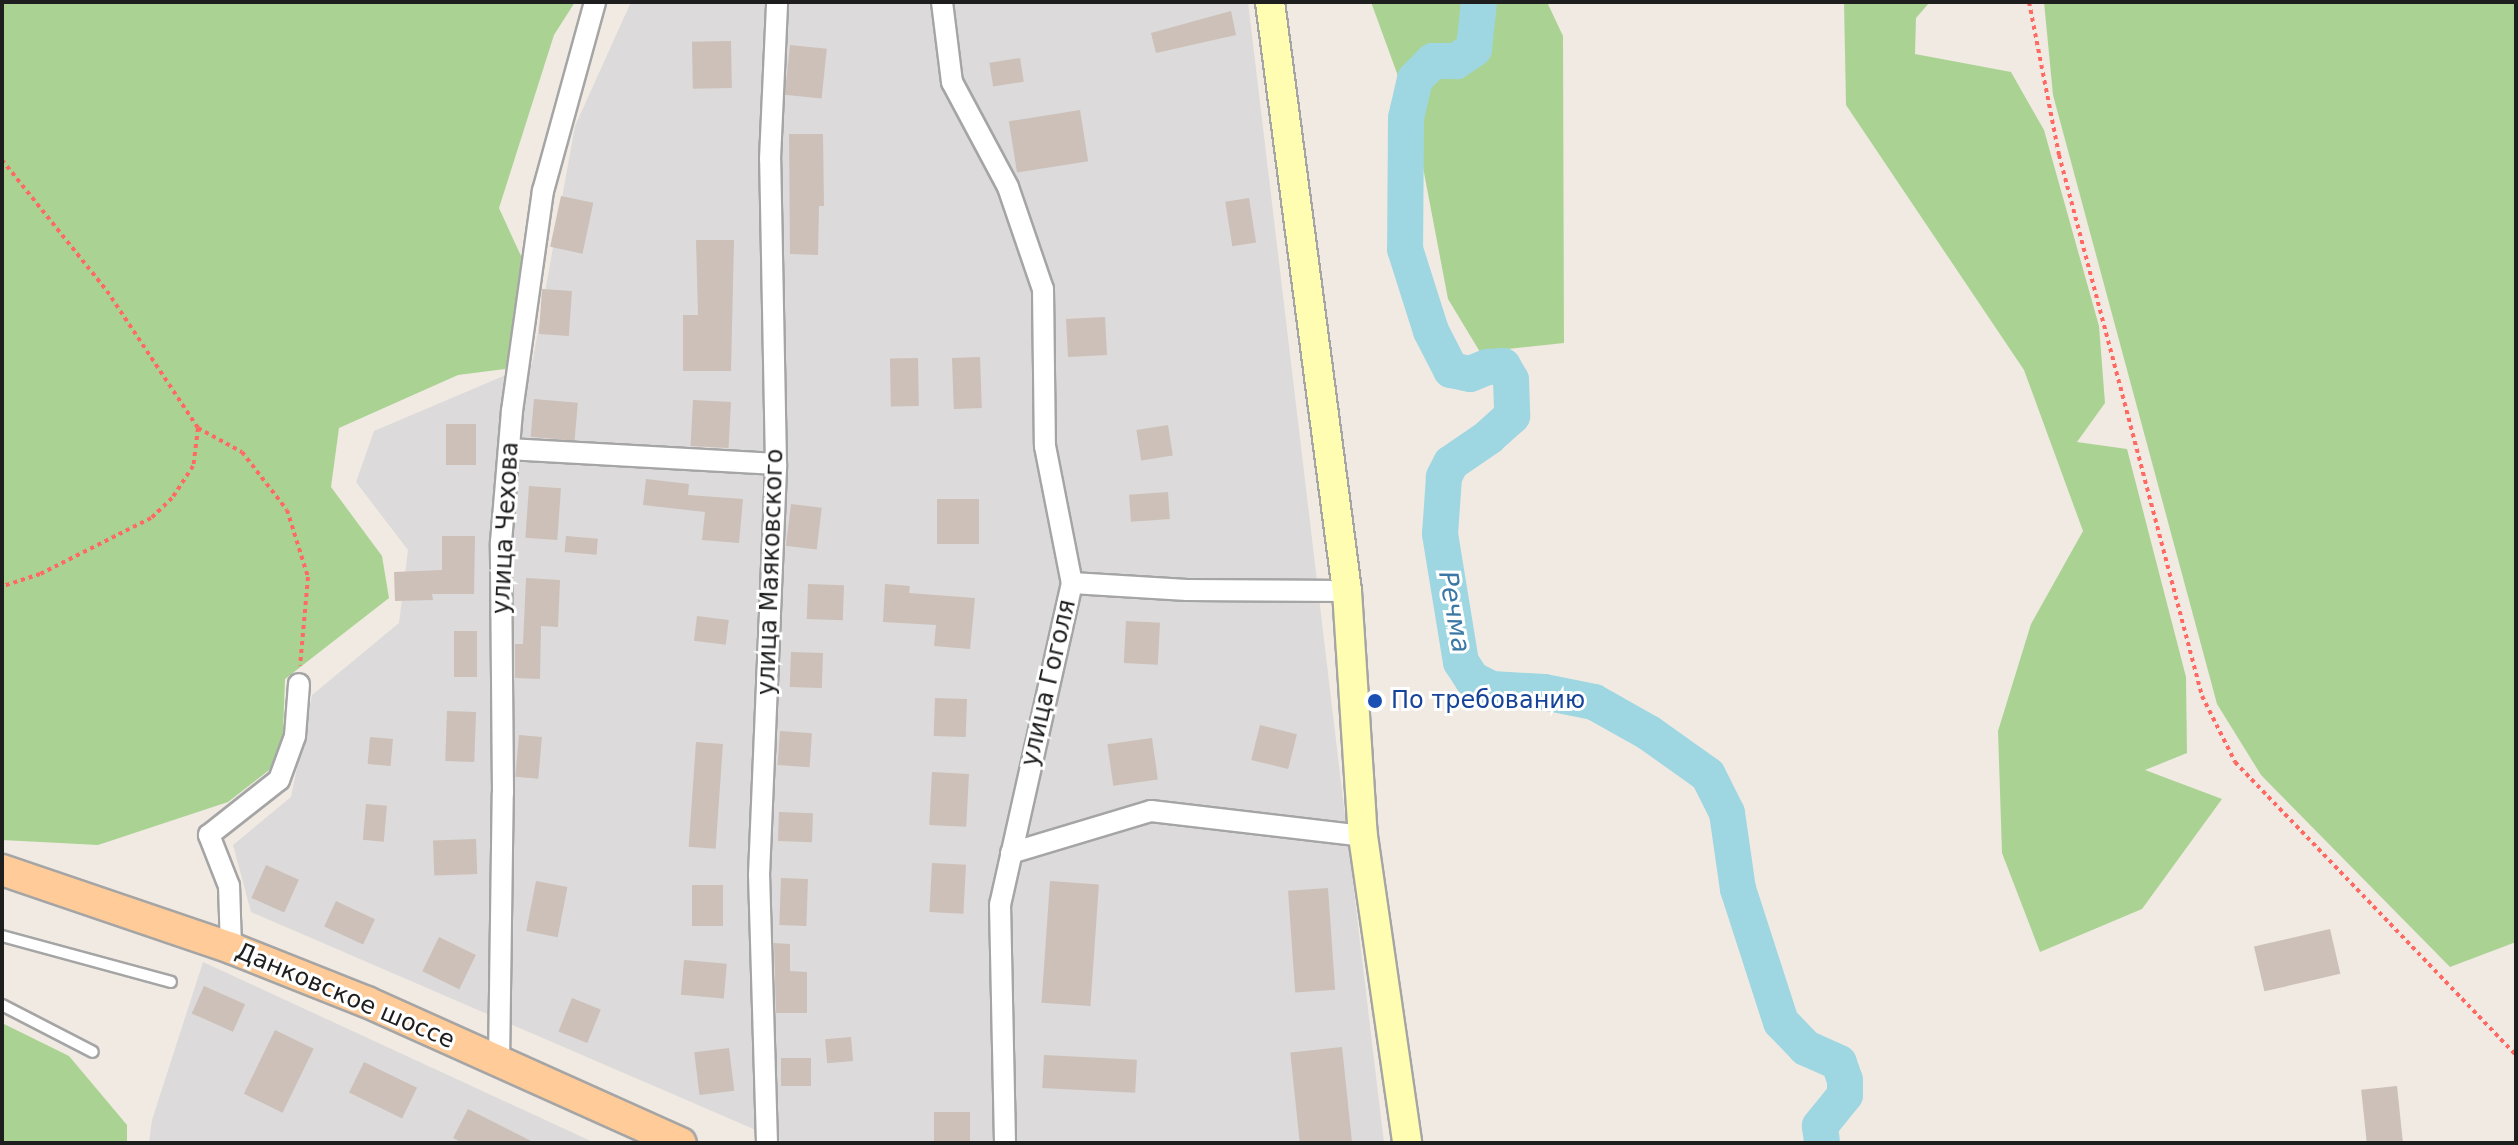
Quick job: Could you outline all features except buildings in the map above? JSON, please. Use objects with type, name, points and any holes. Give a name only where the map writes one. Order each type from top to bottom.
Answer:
[{"type":"main road","name":"Данковское шоссе","points":[[2,870],[231,948],[367,1002],[681,1143]]},
{"type":"street","name":"улица Чехова","points":[[499,1063],[501,542],[509,449],[543,191],[595,2]]},
{"type":"street","name":"улица Маяковского","points":[[767,1143],[759,875],[776,464],[770,159],[777,2]]},
{"type":"street","name":"улица Гоголя","points":[[942,2],[952,82],[1008,187],[1043,289],[1045,446],[1072,583],[1000,904],[1005,1143]]},
{"type":"street","points":[[1270,2],[1347,591],[1363,836],[1407,1143]]},
{"type":"street","points":[[509,449],[776,464]]},
{"type":"street","points":[[1072,583],[1187,590],[1347,591]]},
{"type":"street","points":[[231,948],[229,886],[209,835],[279,780],[295,736],[299,684]]},
{"type":"street","points":[[1011,853],[1151,811],[1363,836]]},
{"type":"lane","points":[[2,936],[171,982]]},
{"type":"lane","points":[[2,1005],[93,1052]]},
{"type":"path","points":[[2029,2],[2059,155],[2202,696],[2235,762],[2516,1055]]},
{"type":"path","points":[[2,160],[107,291],[198,428],[242,452],[287,510],[308,577],[299,684]]},
{"type":"path","points":[[2,586],[40,574],[151,518],[172,498],[193,466],[198,428]]},
{"type":"shaded area","points":[[631,2],[1248,2],[1384,1143],[786,1143],[251,912],[233,845],[291,797],[312,695],[399,623],[408,550],[356,482],[374,431],[532,364],[575,126]]},
{"type":"shaded area","points":[[203,962],[595,1143],[149,1143],[152,1120]]},
{"type":"green space","points":[[2,2],[575,2],[554,35],[499,208],[521,256],[519,345],[505,369],[458,375],[339,428],[331,487],[382,556],[389,598],[285,679],[282,760],[228,802],[98,845],[2,840]]},
{"type":"green space","points":[[1371,2],[1547,2],[1563,36],[1564,343],[1480,352],[1448,299],[1414,120]]},
{"type":"green space","points":[[1844,2],[1930,2],[1916,18],[1915,54],[2011,72],[2044,130],[2099,326],[2105,403],[2077,442],[2127,449],[2186,677],[2187,753],[2145,770],[2222,799],[2142,909],[2040,952],[2002,853],[1998,731],[2031,624],[2083,531],[2024,370],[1846,105]]},
{"type":"green space","points":[[2044,2],[2516,2],[2516,942],[2450,967],[2261,775],[2217,704],[2053,95]]},
{"type":"green space","points":[[2,1023],[69,1056],[127,1125],[127,1143],[2,1143]]},
{"type":"waterway","name":"Речма","points":[[1479,2],[1474,49],[1456,61],[1433,61],[1415,79],[1406,118],[1405,249],[1431,331],[1451,370],[1470,374],[1487,367],[1503,366],[1511,380],[1512,416],[1489,437],[1451,463],[1444,477],[1440,534],[1461,662],[1472,679],[1492,689],[1544,692],[1594,702],[1649,733],[1708,775],[1727,813],[1738,889],[1781,1022],[1806,1048],[1839,1063],[1845,1080],[1845,1095],[1820,1126],[1822,1143]]},
{"type":"place","name":"По требованию","points":[[1375,701]]}]
